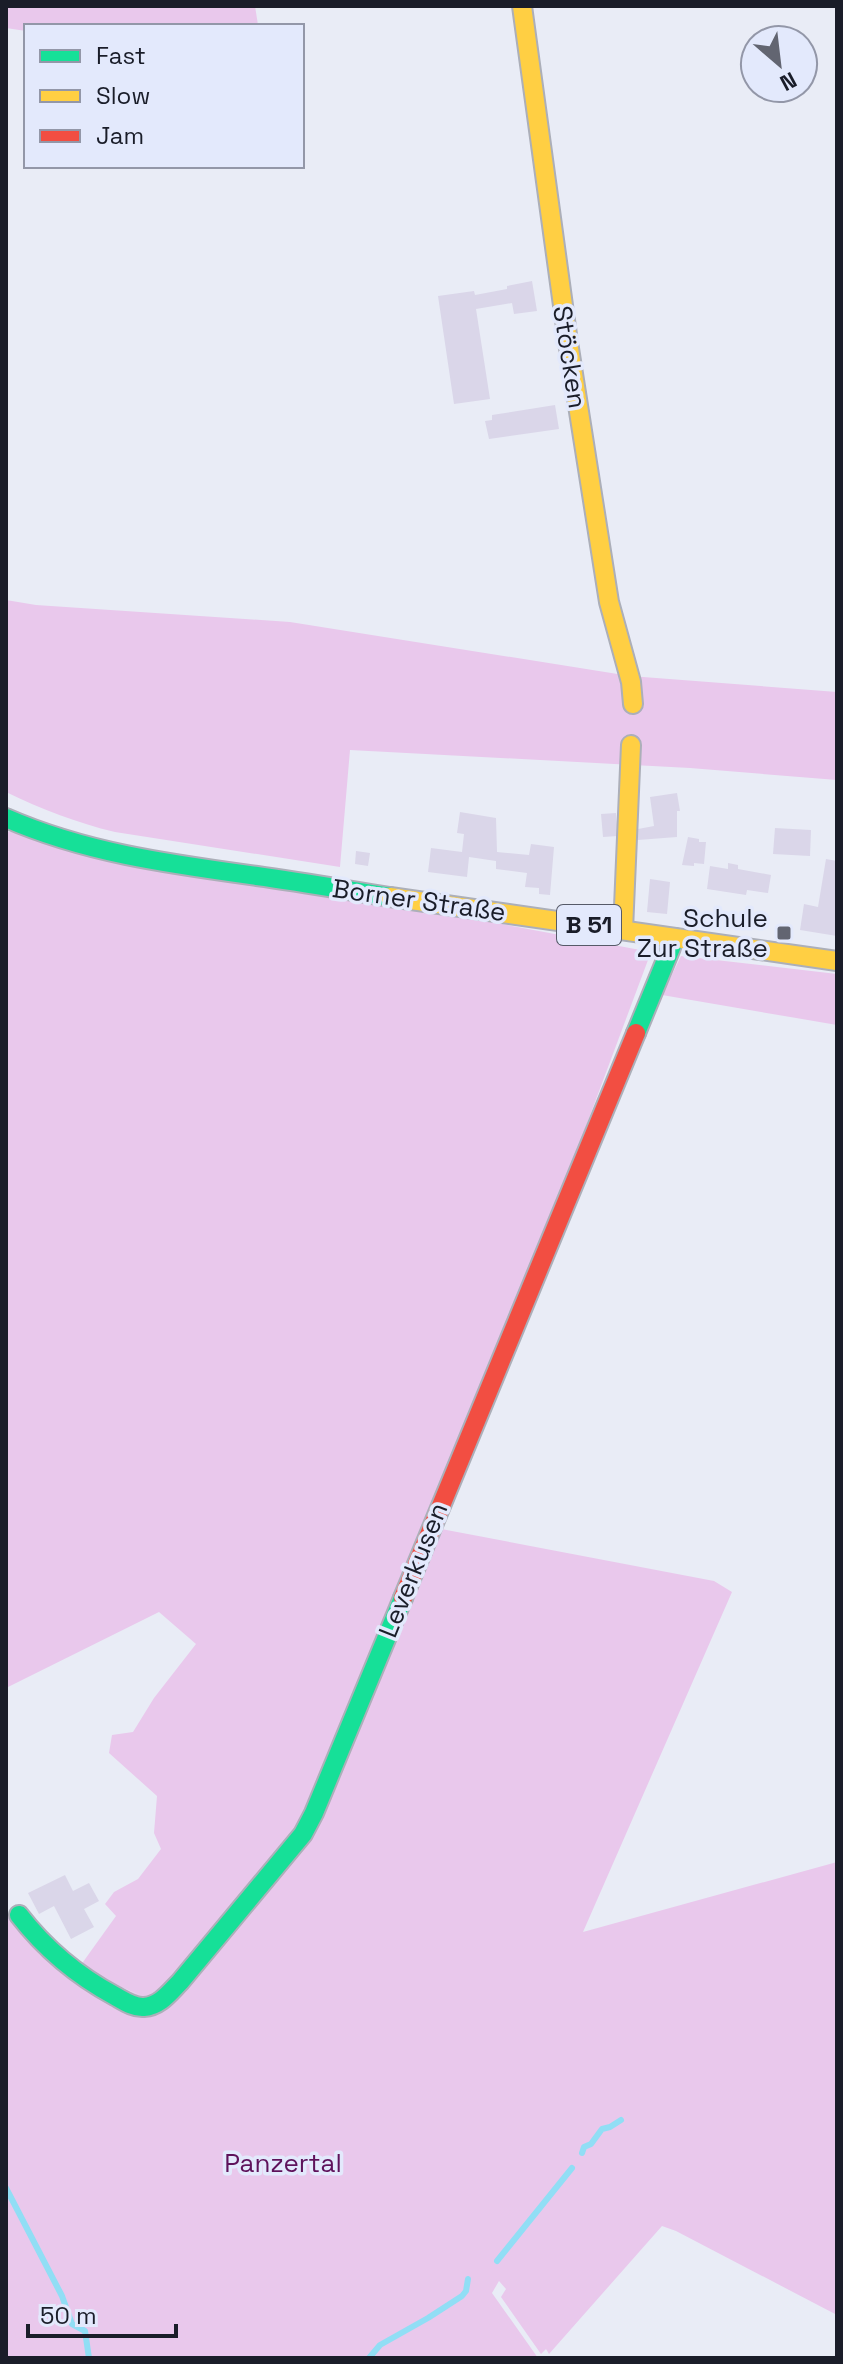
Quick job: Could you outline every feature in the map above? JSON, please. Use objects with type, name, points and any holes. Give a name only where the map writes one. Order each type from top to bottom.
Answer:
[{"type":"street","name":"Stöcken","points":[[522,6],[568,342],[609,602],[631,682],[633,704]]},
{"type":"street","points":[[623,930],[631,745]]},
{"type":"street","name":"Borner Straße","points":[[6,818],[105,852],[837,961]]},
{"type":"street","name":"Leverkusen","points":[[19,1915],[36,1939],[60,1963],[136,2008],[150,2007],[160,2003],[180,1982],[303,1834],[675,938]]},
{"type":"green space","points":[[6,6],[255,6],[258,24],[24,24],[24,31],[6,28]]},
{"type":"green space","points":[[6,600],[36,605],[290,622],[630,676],[837,692],[837,780],[690,768],[350,750],[340,867],[115,832],[59,815],[6,792]]},
{"type":"green space","name":"Panzertal","points":[[6,831],[651,952],[436,1528],[714,1581],[732,1592],[583,1932],[837,1862],[837,2315],[662,2226],[549,2354],[546,2349],[541,2354],[501,2297],[506,2289],[499,2281],[492,2293],[538,2358],[6,2358],[6,1911],[40,1955],[147,1998],[78,1969],[116,1916],[105,1904],[114,1892],[138,1879],[161,1849],[154,1833],[157,1796],[109,1753],[112,1735],[133,1732],[154,1698],[196,1644],[159,1612],[6,1688]]},
{"type":"green space","points":[[681,956],[837,974],[837,1025],[662,995]]},
{"type":"building","points":[[532,281],[537,311],[514,314],[512,303],[476,309],[490,399],[454,404],[438,296],[474,291],[475,295]]},
{"type":"building","points":[[555,405],[559,429],[489,439],[485,421],[492,420],[492,415]]},
{"type":"building","points":[[677,793],[680,811],[677,811],[677,837],[638,840],[638,829],[654,826],[650,797]]},
{"type":"building","points":[[460,812],[496,818],[497,852],[529,855],[531,844],[554,847],[550,895],[539,894],[539,888],[525,887],[527,873],[496,869],[496,861],[469,857],[467,877],[428,872],[431,848],[462,852],[464,834],[457,833]]},
{"type":"building","points":[[616,813],[618,836],[603,837],[601,814]]},
{"type":"building","points":[[775,828],[811,830],[810,856],[773,854]]},
{"type":"building","points":[[688,837],[706,842],[704,864],[682,865]]},
{"type":"building","points":[[356,851],[370,853],[368,866],[355,864]]},
{"type":"building","points":[[826,859],[837,861],[837,936],[800,930],[804,904],[818,907]]},
{"type":"building","points":[[728,863],[738,865],[738,869],[771,875],[768,893],[747,890],[746,895],[707,889],[710,866],[728,869]]},
{"type":"building","points":[[650,879],[670,882],[667,914],[647,912]]},
{"type":"building","points":[[65,1875],[73,1891],[89,1883],[99,1901],[84,1909],[94,1927],[71,1939],[54,1906],[39,1914],[28,1893]]},
{"type":"waterway","points":[[582,2153],[602,2129],[621,2120]]},
{"type":"waterway","points":[[497,2261],[572,2168]]},
{"type":"waterway","points":[[6,2188],[62,2296],[72,2324],[85,2331],[89,2358]]},
{"type":"waterway","points":[[369,2358],[380,2345],[462,2296],[468,2279]]},
{"type":"traffic: fast","points":[[6,818],[67,840],[129,856],[390,897]]},
{"type":"traffic: fast","points":[[636,1033],[675,938]]},
{"type":"traffic: fast","points":[[19,1915],[51,1950],[101,1988],[140,2007],[150,2006],[164,1998],[303,1834],[403,1598]]},
{"type":"traffic: slow","points":[[522,6],[568,342],[609,602],[631,682],[633,704]]},
{"type":"traffic: slow","points":[[623,930],[631,745]]},
{"type":"traffic: slow","points":[[390,897],[837,961]]},
{"type":"traffic: jam","points":[[403,1598],[636,1033]]},
{"type":"place","name":"Schule Zur Straße","points":[[784,933]]}]
